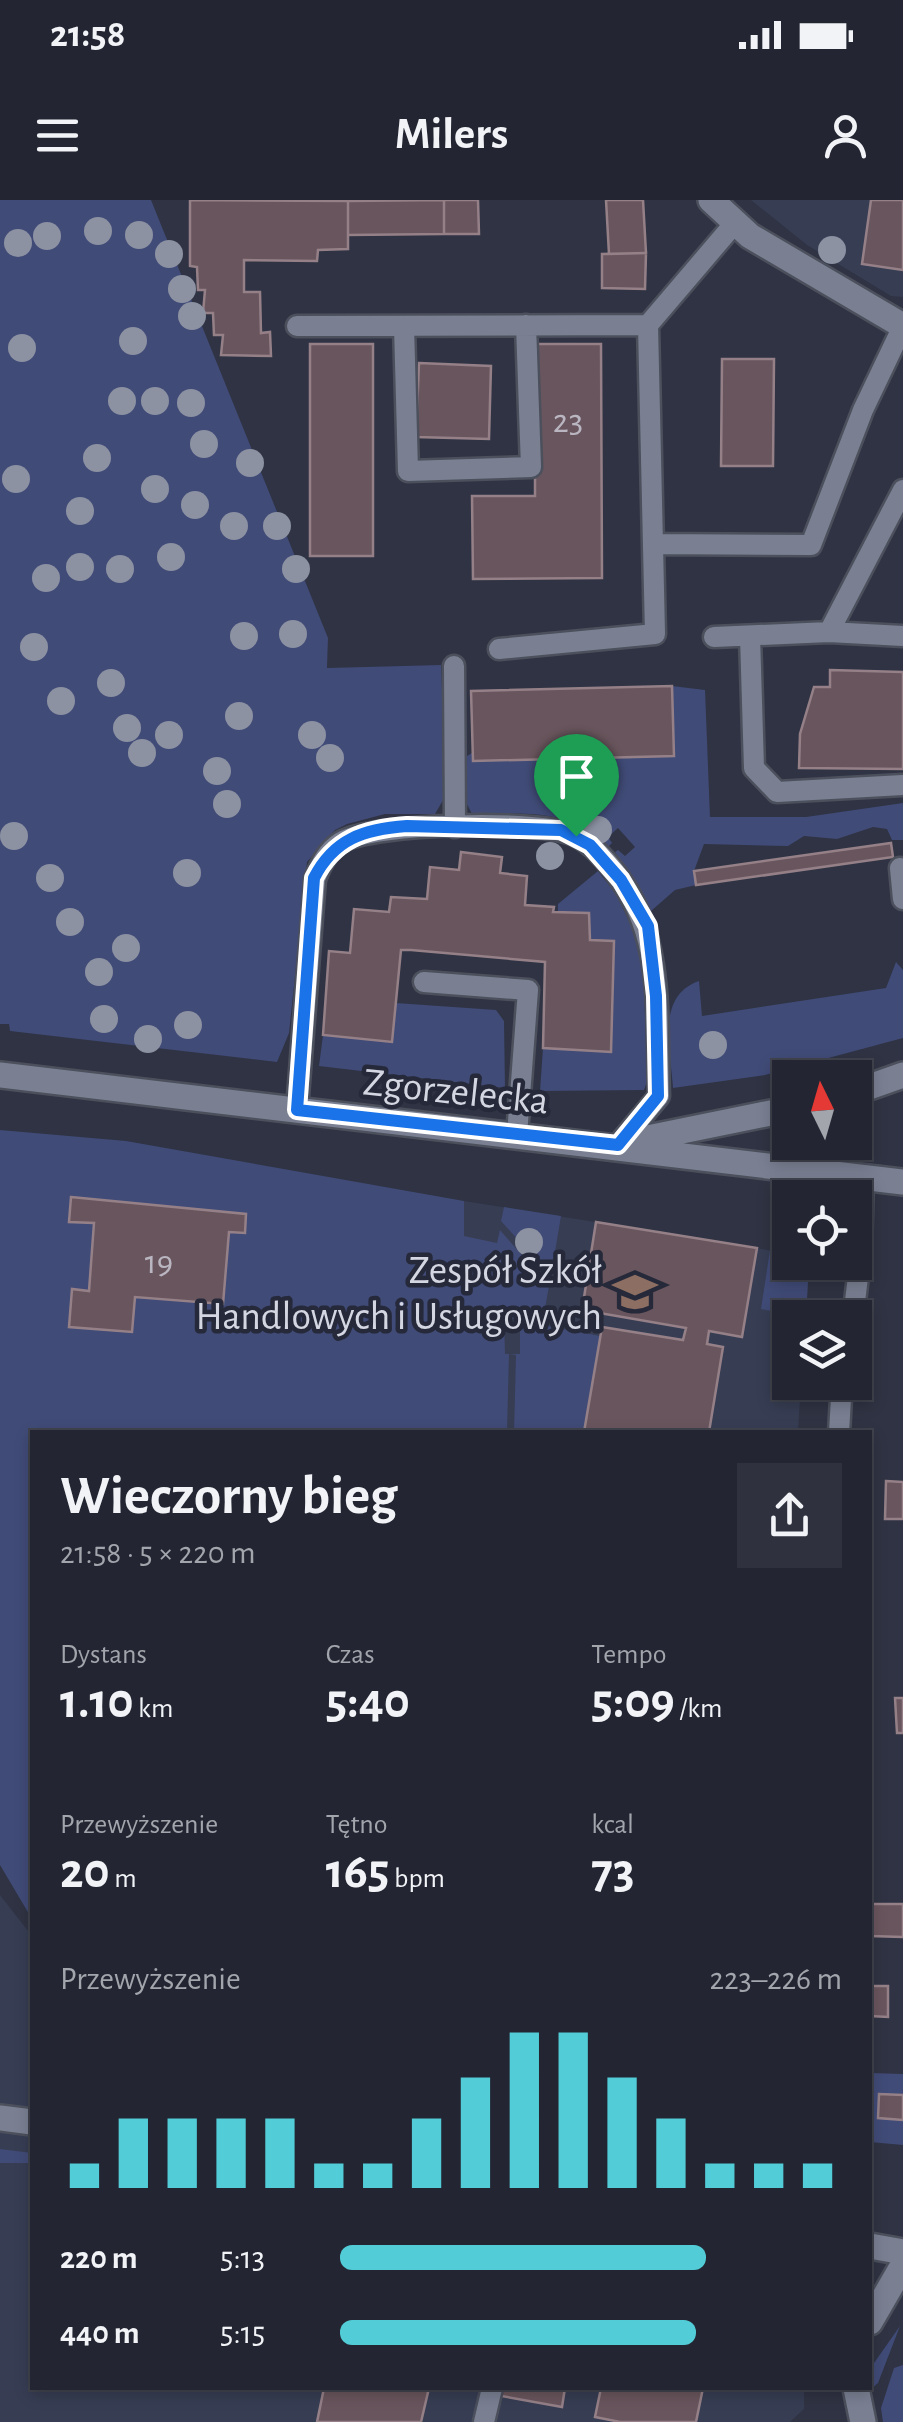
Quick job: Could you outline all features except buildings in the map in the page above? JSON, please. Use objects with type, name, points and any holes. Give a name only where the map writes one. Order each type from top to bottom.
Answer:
[{"type":"street","points":[[711,200],[734,224],[903,326]]},
{"type":"street","name":"Zgorzelecka","points":[[0,1075],[618,1145],[902,1182]]},
{"type":"street","points":[[872,1086],[903,1075]]},
{"type":"street","points":[[618,1145],[772,1112]]},
{"type":"street","points":[[0,2118],[30,2122]]},
{"type":"street","points":[[872,2246],[903,2252]]},
{"type":"street","points":[[872,2319],[903,2265]]},
{"type":"street","points":[[856,2390],[863,2422]]},
{"type":"lane","points":[[499,648],[655,634],[648,325],[734,224]]},
{"type":"lane","points":[[297,326],[648,325]]},
{"type":"lane","points":[[404,326],[408,471],[532,467],[526,326]]},
{"type":"lane","points":[[653,544],[811,545],[863,410],[903,326]]},
{"type":"lane","points":[[828,632],[903,490]]},
{"type":"lane","points":[[714,636],[828,632],[903,636]]},
{"type":"lane","points":[[750,636],[754,768],[778,792],[903,785]]},
{"type":"lane","points":[[454,666],[455,827]]},
{"type":"lane","points":[[297,1110],[314,878],[326,854],[340,843],[380,828],[561,830],[590,845],[621,880],[648,926],[658,1096],[618,1145]]},
{"type":"lane","points":[[900,868],[903,898]]},
{"type":"lane","points":[[424,982],[528,990],[517,1135]]},
{"type":"lane","points":[[855,1300],[862,1252],[862,1176]]},
{"type":"lane","points":[[839,1430],[841,1400]]},
{"type":"lane","points":[[484,2422],[492,2390]]},
{"type":"shaded area","points":[[0,200],[151,200],[328,638],[327,668],[441,665],[446,795],[435,814],[385,814],[347,824],[335,830],[307,862],[289,1033],[277,1062],[10,1031],[9,1024],[0,1024]]},
{"type":"shaded area","points":[[751,200],[903,200],[903,297],[891,296],[807,245]]},
{"type":"shaded area","points":[[672,686],[705,690],[710,817],[806,817],[903,803],[903,840],[892,840],[887,829],[873,827],[837,839],[804,836],[788,846],[704,844],[694,871],[696,885],[675,890],[651,911],[615,852],[625,856],[635,847],[618,828],[608,837],[612,843],[608,847],[593,834],[562,819],[527,814],[472,814],[462,794],[462,759],[472,753],[473,761],[674,756]]},
{"type":"shaded area","points":[[598,871],[616,894],[643,950],[647,1082],[644,1090],[540,1091],[543,1048],[610,1052],[614,941],[590,940],[589,913],[558,912],[558,904]]},
{"type":"shaded area","points":[[896,962],[903,970],[903,1038],[821,1060],[772,1060],[772,1073],[765,1075],[673,1088],[671,1012],[685,988],[699,981],[702,1016],[886,988]]},
{"type":"shaded area","points":[[396,1003],[496,1010],[504,1021],[505,1088],[319,1066],[323,1035],[392,1042]]},
{"type":"shaded area","points":[[0,1130],[126,1141],[464,1201],[464,1236],[497,1243],[500,1230],[549,1286],[542,1325],[600,1336],[584,1430],[514,1430],[516,1355],[509,1354],[507,1430],[30,1430],[30,1916],[0,1865]],"holes":[[[71,1197],[246,1214],[245,1232],[229,1232],[223,1304],[135,1297],[132,1332],[70,1327],[72,1290],[89,1291],[94,1223],[69,1221]],[[504,1319],[520,1319],[520,1354],[505,1354]]]},
{"type":"shaded area","name":"Zespół Szkół Handlowych i Usługowych","points":[[464,1201],[772,1251],[772,1280],[808,1280],[807,1300],[772,1300],[772,1400],[800,1400],[798,1430],[460,1430]]},
{"type":"shaded area","points":[[504,1207],[561,1216],[551,1276],[501,1221]]},
{"type":"shaded area","points":[[770,1250],[772,1280],[808,1280],[807,1300],[772,1300],[772,1311],[761,1309]]},
{"type":"shaded area","points":[[0,1895],[30,1933],[30,2390],[804,2390],[804,2409],[790,2422],[0,2422]]},
{"type":"shaded area","points":[[872,2073],[903,2074],[903,2145],[872,2142]]},
{"type":"shaded area","points":[[0,2149],[30,2153],[30,2163],[0,2163]]},
{"type":"shaded area","points":[[900,2326],[878,2383],[872,2388],[874,2363]]},
{"type":"shaded area","points":[[903,2365],[903,2422],[883,2422],[881,2408],[894,2368]]},
{"type":"place","name":"Zespół Szkół Handlowych i Usługowych","points":[[635,1292]]},
{"type":"route","points":[[407,826],[561,830],[576,836],[590,845],[621,880],[648,926],[653,960],[658,1096],[618,1145],[297,1110],[314,878],[326,854],[353,837],[380,828],[407,826]]}]
